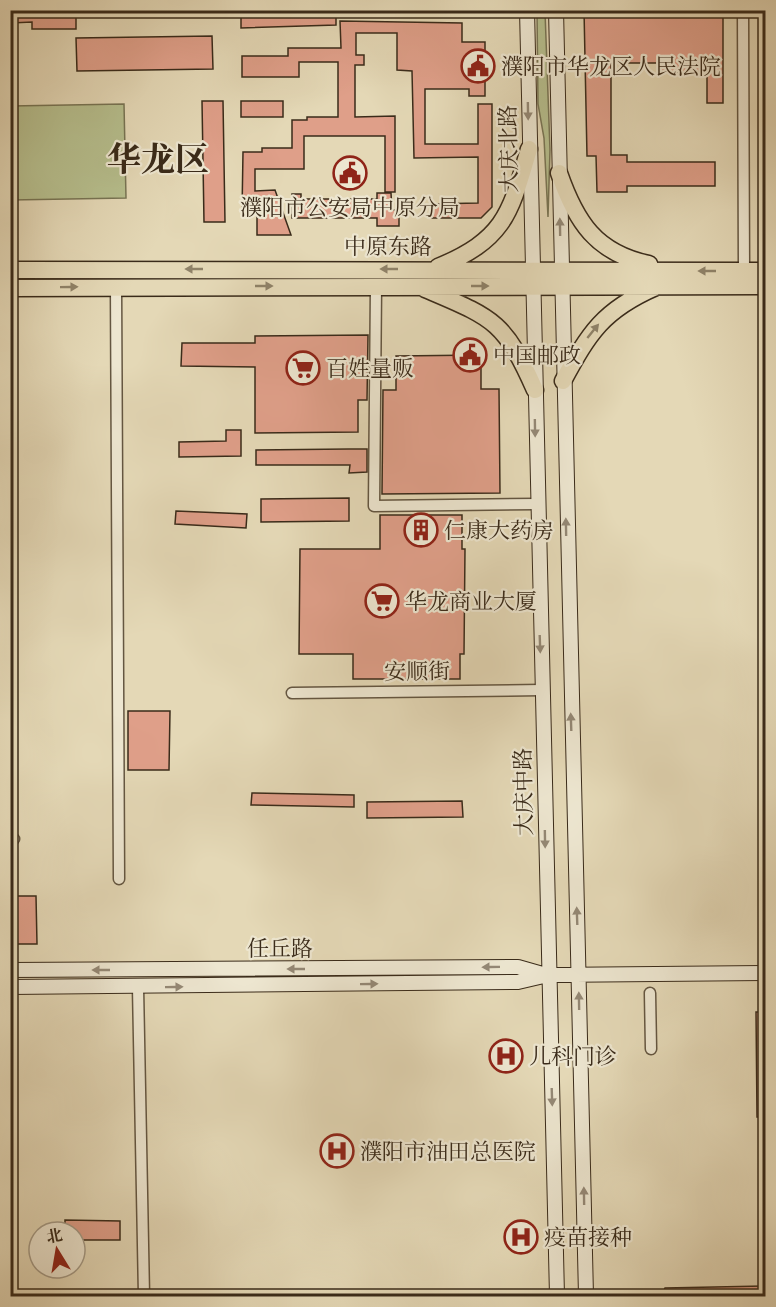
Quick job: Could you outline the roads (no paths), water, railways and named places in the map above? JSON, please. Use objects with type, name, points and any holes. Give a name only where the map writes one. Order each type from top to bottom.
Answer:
[{"type":"main road","name":"大庆北路","points":[[527,10],[532,278]]},
{"type":"main road","points":[[556,10],[586,1296]]},
{"type":"main road","points":[[432,269],[484,241],[507,216],[529,149]]},
{"type":"main road","points":[[559,173],[583,228],[607,247],[631,261],[676,270]]},
{"type":"main road","name":"中原东路","points":[[10,270],[432,269],[532,278]]},
{"type":"main road","name":"中原东路","points":[[10,288],[418,286],[676,270],[765,271]]},
{"type":"main road","name":"大庆中路","points":[[532,278],[557,1296]]},
{"type":"main road","name":"中原东路","points":[[561,278],[659,286],[765,286]]},
{"type":"main road","points":[[418,286],[485,316],[505,333],[519,354],[535,390]]},
{"type":"main road","points":[[563,381],[590,333],[602,320],[641,294],[659,286]]},
{"type":"main road","name":"任丘路","points":[[10,970],[518,967],[548,975]]},
{"type":"main road","name":"任丘路","points":[[10,987],[518,982],[548,975],[765,973]]},
{"type":"street","points":[[743,10],[744,271]]},
{"type":"street","points":[[116,286],[119,879]]},
{"type":"street","points":[[375,286],[374,506],[537,504]]},
{"type":"street","name":"安顺街","points":[[292,693],[542,690]]},
{"type":"street","points":[[138,987],[144,1296]]},
{"type":"street","points":[[650,993],[651,1049]]},
{"type":"place","name":"濮阳市华龙区人民法院","points":[[478,66]]},
{"type":"place","name":"濮阳市公安局中原分局","points":[[350,173]]},
{"type":"place","name":"中国邮政","points":[[470,355]]},
{"type":"place","name":"百姓量贩","points":[[303,368]]},
{"type":"place","name":"仁康大药房","points":[[421,530]]},
{"type":"place","name":"华龙商业大厦","points":[[382,601]]},
{"type":"place","name":"儿科门诊","points":[[506,1056]]},
{"type":"place","name":"濮阳市油田总医院","points":[[337,1151]]},
{"type":"place","name":"疫苗接种","points":[[521,1237]]},
{"type":"district","name":"华龙区","points":[[158,159]]}]
